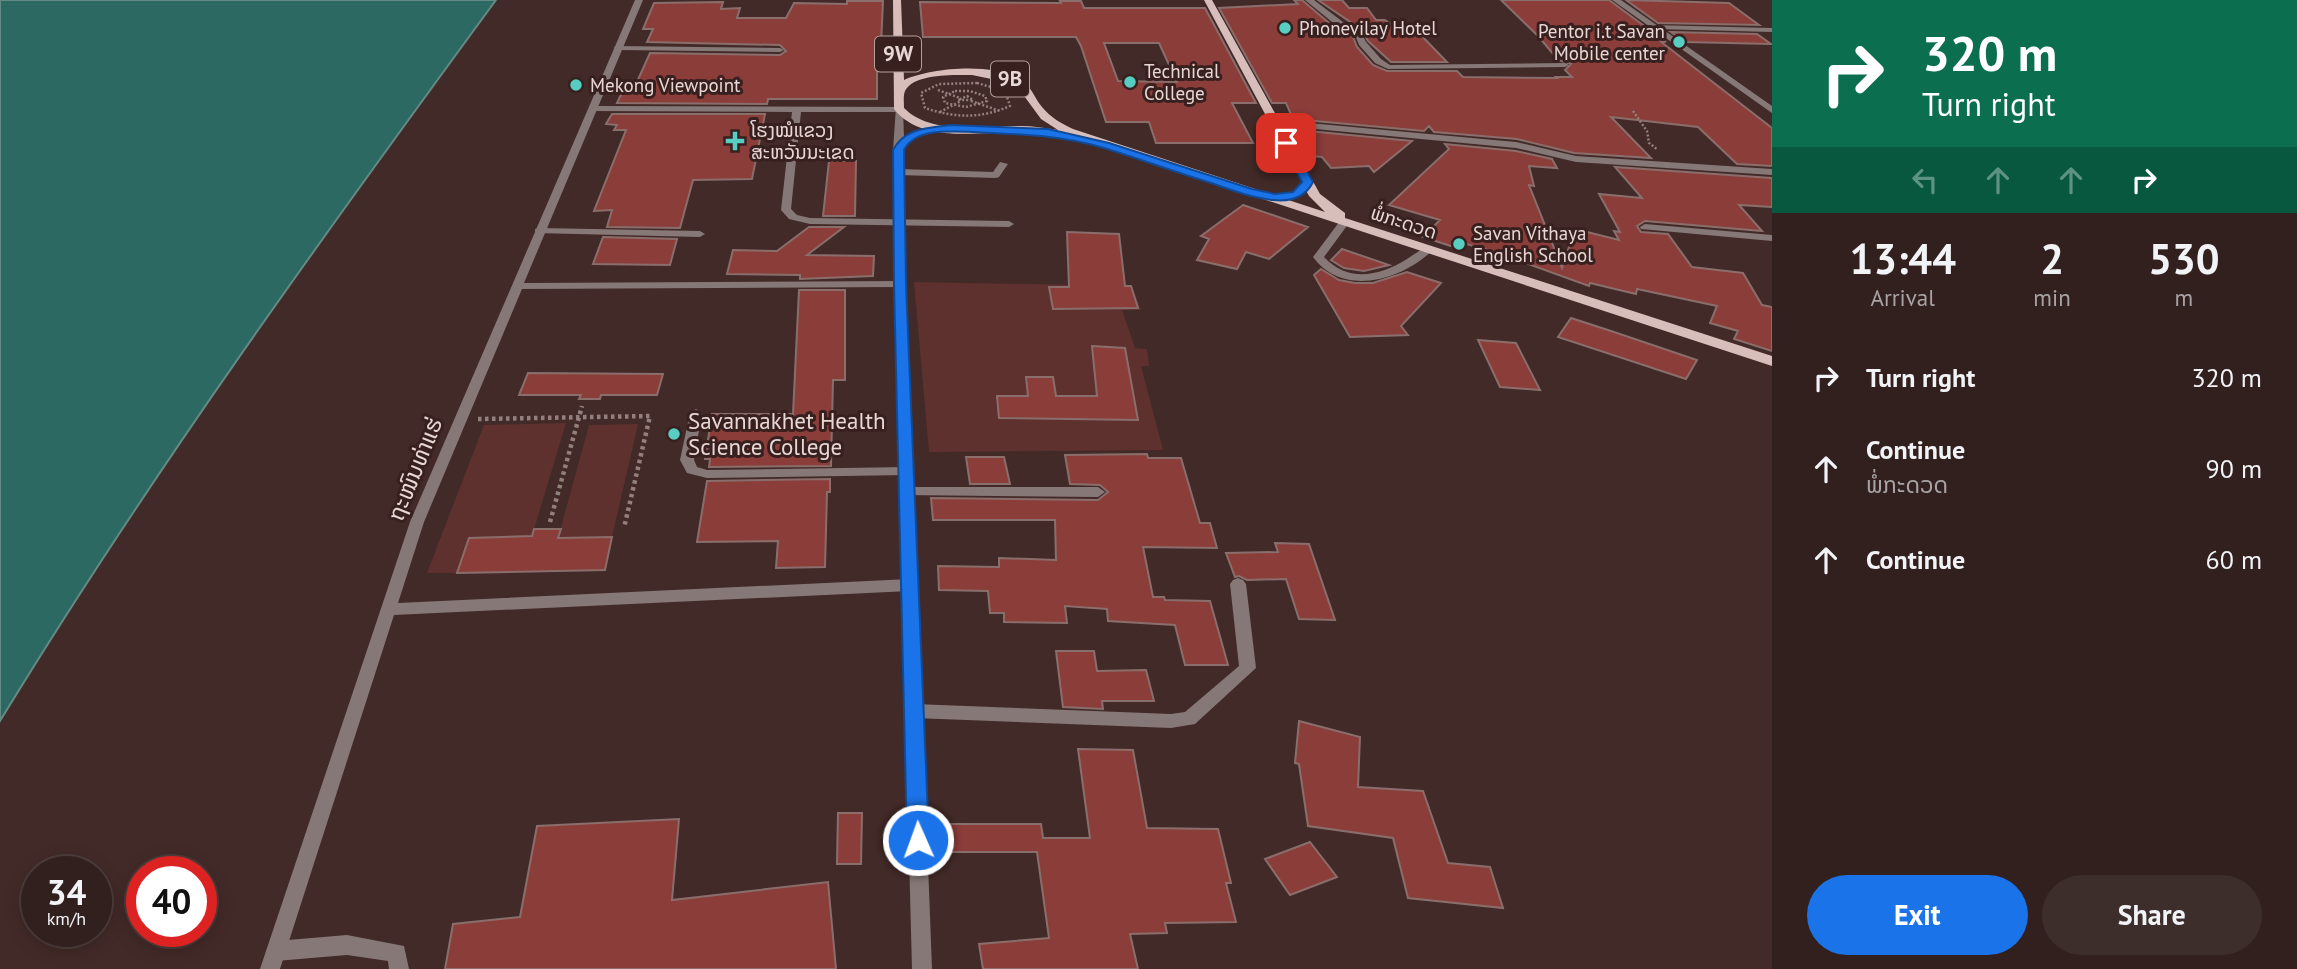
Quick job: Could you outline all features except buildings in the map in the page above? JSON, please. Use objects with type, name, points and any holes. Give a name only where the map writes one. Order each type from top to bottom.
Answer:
[{"type":"main road","name":"9W","points":[[897,0],[899,109]]},
{"type":"main road","points":[[1208,0],[1307,182],[1327,208],[1361,228]]},
{"type":"main road","name":"9B","points":[[899,92],[907,81],[929,75],[976,73],[1003,76],[1022,85],[1038,110],[1051,121],[1105,145]]},
{"type":"main road","name":"9B","points":[[899,109],[902,115],[917,123],[950,128],[1027,130],[1105,145]]},
{"type":"main road","name":"ພໍ່ກະດວດ","points":[[1105,145],[1772,361]]},
{"type":"main road","points":[[1250,192],[1286,197],[1302,192],[1307,182]]},
{"type":"street","name":"ຖະໜົນທ່າແຮ່","points":[[273,960],[417,522],[639,0]]},
{"type":"street","points":[[1309,0],[1357,34],[1378,61],[1388,67],[1565,65]]},
{"type":"street","points":[[1616,0],[1772,110]]},
{"type":"street","points":[[1655,27],[1772,30]]},
{"type":"street","points":[[618,48],[780,50]]},
{"type":"street","points":[[593,109],[899,109],[900,284],[922,969]]},
{"type":"street","points":[[797,109],[786,210],[793,217],[810,221],[1009,224]]},
{"type":"street","points":[[1276,123],[1516,145],[1576,159],[1772,172]]},
{"type":"street","points":[[898,150],[904,139],[911,136],[950,128]]},
{"type":"street","points":[[899,172],[996,175],[1003,164]]},
{"type":"street","points":[[1344,223],[1318,257],[1333,270],[1357,279],[1387,276],[1428,250]]},
{"type":"street","points":[[1645,227],[1772,238]]},
{"type":"street","points":[[539,231],[700,234]]},
{"type":"street","points":[[516,286],[900,284]]},
{"type":"street","points":[[696,413],[687,460],[692,470],[707,474],[907,471]]},
{"type":"street","points":[[907,492],[1098,492]]},
{"type":"street","points":[[914,711],[1171,721],[1189,719],[1248,668],[1238,584]]},
{"type":"street","points":[[388,609],[910,585]]},
{"type":"street","points":[[273,960],[347,945],[397,953],[399,969]]},
{"type":"path","points":[[977,83],[1004,91],[1010,106],[1000,111],[989,116],[950,117],[925,108],[921,93],[939,84],[977,83]]},
{"type":"path","points":[[955,91],[976,93],[985,96],[987,101],[961,108],[945,103],[943,97],[955,91]]},
{"type":"path","points":[[970,99],[976,93]]},
{"type":"path","points":[[950,94],[1007,113]]},
{"type":"path","points":[[953,105],[960,99]]},
{"type":"path","points":[[1633,111],[1647,131],[1649,143],[1675,164]]},
{"type":"path","points":[[550,522],[582,406]]},
{"type":"path","points":[[460,420],[650,416],[624,528]]},
{"type":"shaded area","points":[[914,282],[1132,286],[1141,310],[1122,310],[1135,348],[1147,349],[1149,366],[1141,366],[1163,450],[929,452]]},
{"type":"shaded area","points":[[566,423],[532,536],[470,538],[457,573],[427,573],[484,425]]},
{"type":"shaded area","points":[[638,424],[612,537],[558,538],[589,425]]},
{"type":"water","points":[[0,0],[496,0],[303,266],[178,446],[117,536],[0,721]]},
{"type":"place","name":"Phonevilay Hotel","points":[[1285,28]]},
{"type":"place","name":"Pentor i.t Savan Mobile center","points":[[1679,42]]},
{"type":"place","name":"Technical College","points":[[1130,82]]},
{"type":"place","name":"Mekong Viewpoint","points":[[576,85]]},
{"type":"place","name":"ໂຮງໝໍແຂວງ ສະຫວັນນະເຂດ","points":[[735,141]]},
{"type":"place","name":"Savan Vithaya English School","points":[[1459,244]]},
{"type":"place","name":"Savannakhet Health Science College","points":[[674,434]]},
{"type":"route","points":[[918,840],[898,150],[904,139],[937,129],[998,128],[1048,132],[1105,145],[1263,196],[1286,197],[1302,192],[1307,182],[1286,143]]}]
